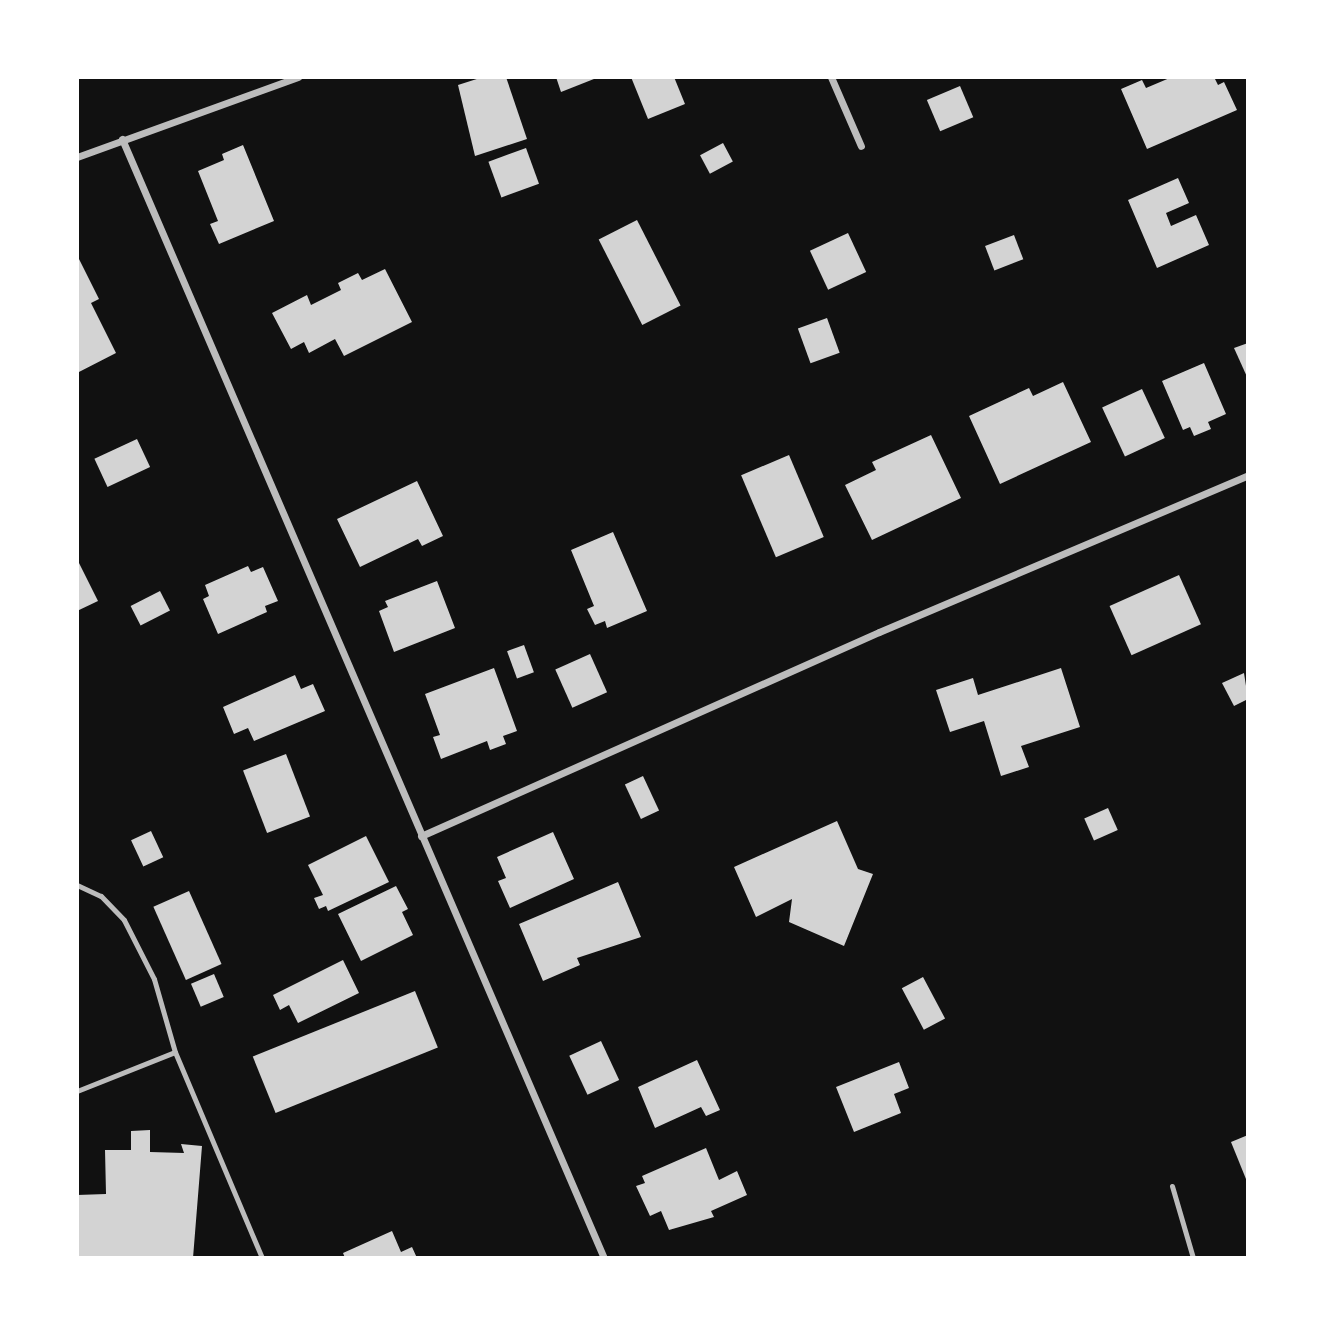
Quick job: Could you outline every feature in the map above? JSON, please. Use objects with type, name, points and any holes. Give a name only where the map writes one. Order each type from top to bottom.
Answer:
[{"type":"street","points":[[77,157],[299,77]]},
{"type":"street","points":[[831,77],[861,146]]},
{"type":"street","points":[[122,139],[604,1258]]},
{"type":"street","points":[[421,836],[879,632],[1248,475]]},
{"type":"lane","points":[[77,885],[101,896],[124,920],[153,979],[175,1052],[261,1258]]},
{"type":"lane","points":[[77,1091],[175,1052]]},
{"type":"lane","points":[[1172,1186],[1193,1258]]},
{"type":"building","points":[[483,77],[506,77],[527,139],[475,156],[458,85]]},
{"type":"building","points":[[556,77],[599,77],[561,92]]},
{"type":"building","points":[[631,77],[674,77],[685,104],[648,119]]},
{"type":"building","points":[[1172,77],[1214,77],[1218,85],[1224,82],[1237,110],[1147,149],[1121,89],[1142,80],[1146,88]]},
{"type":"building","points":[[960,86],[973,117],[940,131],[927,100]]},
{"type":"building","points":[[723,143],[733,162],[710,174],[700,155]]},
{"type":"building","points":[[243,145],[274,221],[219,244],[210,224],[218,221],[198,171],[224,160],[222,154]]},
{"type":"building","points":[[526,148],[539,184],[501,197],[488,162]]},
{"type":"building","points":[[1178,178],[1189,203],[1166,213],[1171,226],[1196,215],[1209,245],[1157,268],[1128,200]]},
{"type":"building","points":[[637,220],[681,306],[642,325],[599,240]]},
{"type":"building","points":[[848,233],[866,272],[828,290],[810,251]]},
{"type":"building","points":[[1014,235],[1023,259],[994,270],[985,246]]},
{"type":"building","points":[[77,255],[99,299],[91,303],[116,353],[77,373]]},
{"type":"building","points":[[385,269],[412,322],[344,356],[335,339],[309,353],[304,342],[291,349],[272,313],[307,295],[311,305],[341,290],[338,283],[358,273],[362,280]]},
{"type":"building","points":[[827,318],[840,353],[811,363],[798,329]]},
{"type":"building","points":[[1248,343],[1248,379],[1234,348]]},
{"type":"building","points":[[1204,363],[1226,414],[1208,422],[1211,429],[1194,436],[1190,427],[1183,430],[1162,381]]},
{"type":"building","points":[[1063,382],[1091,442],[1000,484],[969,416],[1029,388],[1033,396]]},
{"type":"building","points":[[1142,389],[1165,438],[1125,457],[1102,408]]},
{"type":"building","points":[[931,435],[961,498],[872,540],[845,485],[876,470],[872,462]]},
{"type":"building","points":[[137,439],[150,467],[108,487],[94,459]]},
{"type":"building","points":[[789,455],[824,537],[776,557],[741,475]]},
{"type":"building","points":[[417,481],[443,536],[422,546],[418,539],[360,567],[337,519]]},
{"type":"building","points":[[613,532],[647,611],[607,628],[605,621],[595,625],[587,609],[594,606],[571,550]]},
{"type":"building","points":[[77,559],[98,601],[77,611]]},
{"type":"building","points":[[248,566],[251,572],[263,567],[278,601],[265,606],[267,612],[218,634],[203,599],[209,596],[205,585]]},
{"type":"building","points":[[1179,575],[1201,624],[1132,655],[1110,606]]},
{"type":"building","points":[[437,581],[455,628],[394,652],[379,611],[388,607],[385,601]]},
{"type":"building","points":[[160,591],[170,611],[141,626],[131,606]]},
{"type":"building","points":[[524,645],[534,672],[517,678],[507,651]]},
{"type":"building","points":[[590,654],[607,692],[572,708],[555,669]]},
{"type":"building","points":[[494,668],[517,731],[503,736],[506,744],[490,750],[487,741],[441,759],[433,737],[440,735],[425,694]]},
{"type":"building","points":[[1061,668],[1080,727],[1021,746],[1029,767],[1001,776],[984,721],[950,732],[936,690],[973,678],[978,695]]},
{"type":"building","points":[[1244,673],[1248,699],[1234,706],[1222,683]]},
{"type":"building","points":[[295,675],[301,689],[313,684],[325,711],[254,741],[248,728],[234,734],[223,707]]},
{"type":"building","points":[[286,754],[310,817],[267,833],[243,770]]},
{"type":"building","points":[[643,776],[659,810],[641,819],[625,784]]},
{"type":"building","points":[[1108,808],[1118,830],[1094,841],[1084,819]]},
{"type":"building","points":[[837,821],[858,869],[873,874],[844,946],[789,922],[792,899],[756,917],[734,867]]},
{"type":"building","points":[[151,831],[163,857],[143,867],[131,840]]},
{"type":"building","points":[[553,832],[574,879],[510,908],[498,881],[506,878],[497,857]]},
{"type":"building","points":[[366,836],[389,882],[328,911],[326,906],[319,909],[314,898],[323,895],[308,865]]},
{"type":"building","points":[[618,882],[641,937],[577,958],[580,965],[543,981],[519,924]]},
{"type":"building","points":[[396,886],[408,909],[402,912],[413,935],[361,961],[338,914]]},
{"type":"building","points":[[189,891],[222,964],[186,980],[153,907]]},
{"type":"building","points":[[343,960],[359,993],[298,1023],[289,1005],[280,1010],[273,995]]},
{"type":"building","points":[[214,974],[224,997],[201,1007],[191,984]]},
{"type":"building","points":[[923,977],[945,1018],[924,1030],[902,988]]},
{"type":"building","points":[[415,991],[438,1048],[276,1113],[253,1057]]},
{"type":"building","points":[[601,1041],[619,1080],[587,1095],[569,1056]]},
{"type":"building","points":[[697,1060],[720,1110],[706,1116],[701,1107],[655,1128],[638,1087]]},
{"type":"building","points":[[899,1062],[909,1088],[894,1094],[901,1113],[854,1132],[836,1087]]},
{"type":"building","points":[[150,1130],[150,1152],[184,1153],[181,1144],[202,1146],[193,1258],[77,1258],[77,1195],[106,1194],[105,1150],[131,1150],[131,1131]]},
{"type":"building","points":[[1248,1135],[1248,1184],[1231,1142]]},
{"type":"building","points":[[706,1148],[719,1180],[737,1171],[747,1195],[711,1211],[714,1217],[669,1230],[661,1211],[650,1216],[636,1186],[645,1183],[642,1176]]},
{"type":"building","points":[[392,1231],[401,1252],[412,1247],[417,1258],[345,1258],[343,1253]]}]
